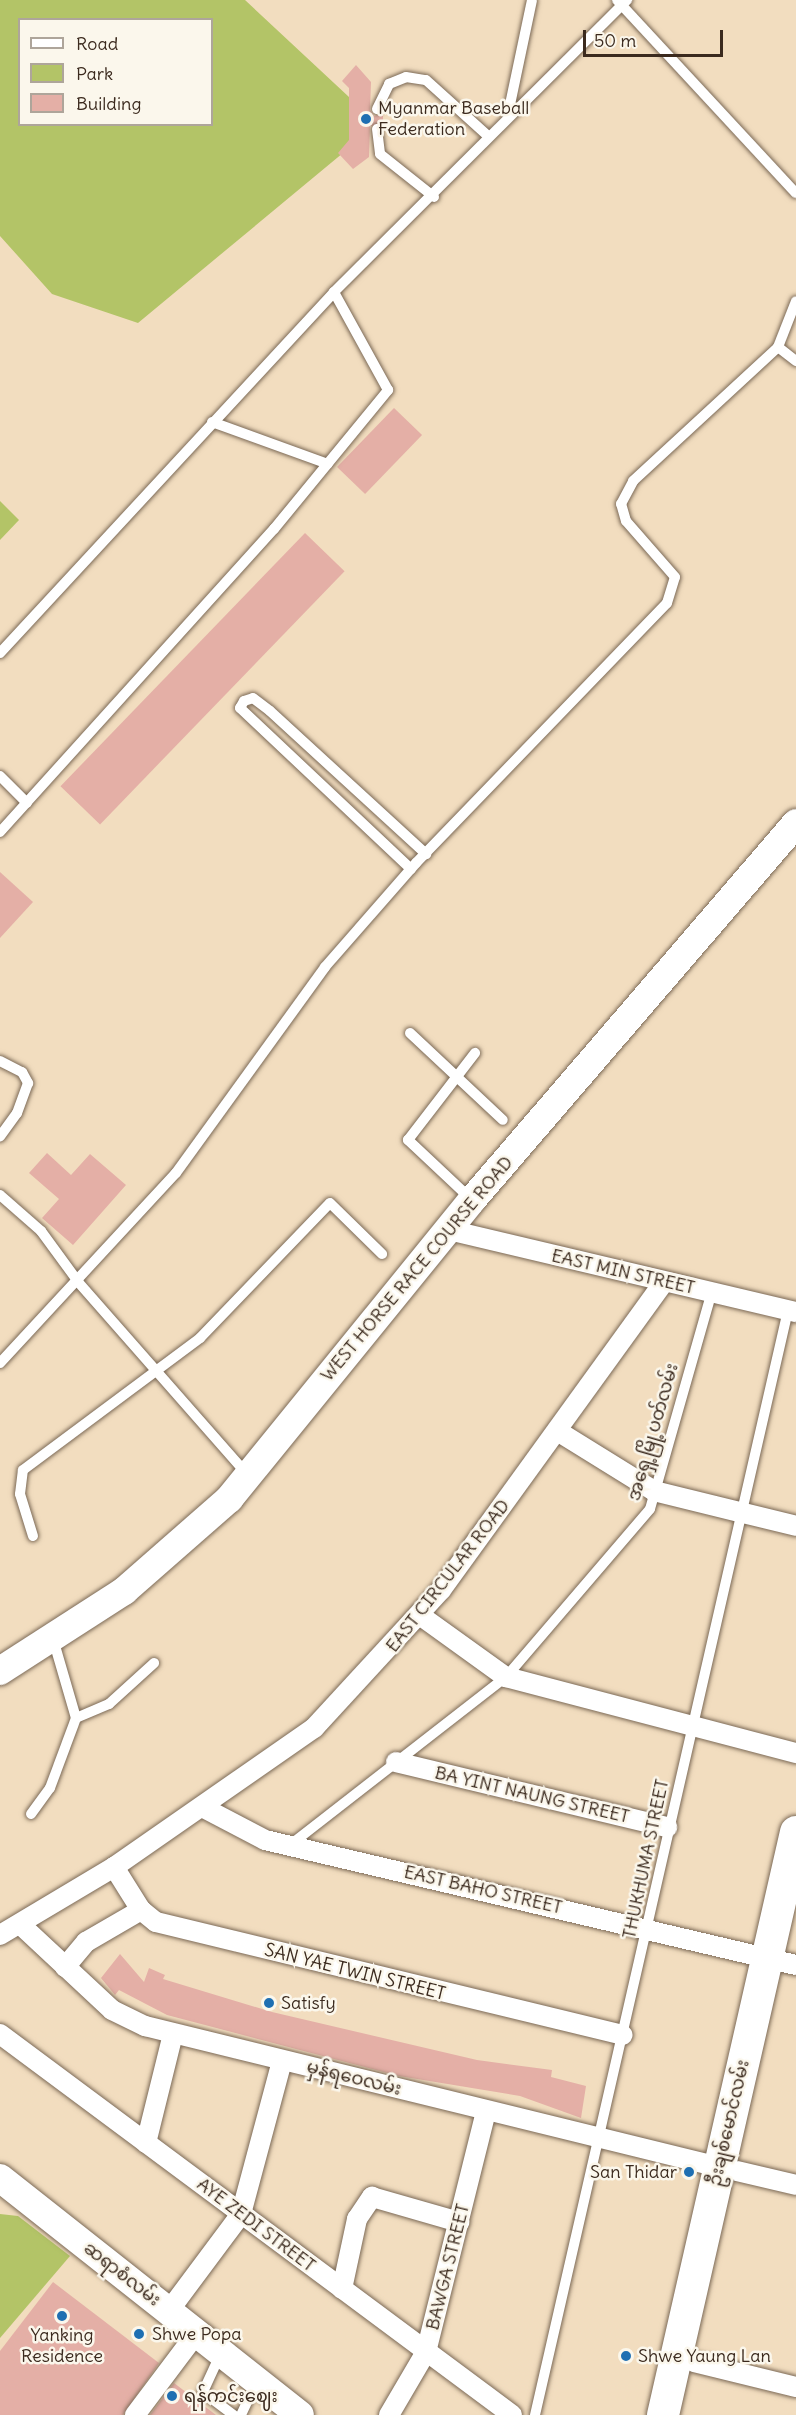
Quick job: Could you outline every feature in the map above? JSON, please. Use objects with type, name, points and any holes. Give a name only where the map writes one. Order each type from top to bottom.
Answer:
[{"type":"main road","name":"ဦးချစ်မောင်လမ်း","points":[[784,1962],[796,1832]]},
{"type":"main road","name":"ဦးချစ်မောင်လမ်း","points":[[663,2415],[784,1962],[796,1928]]},
{"type":"main road","name":"ဦးချစ်မောင်လမ်း","points":[[683,2415],[728,2169]]},
{"type":"street","name":"WEST HORSE RACE COURSE ROAD","points":[[0,1671],[124,1591],[229,1499],[472,1200],[796,823]]},
{"type":"street","name":"EAST MIN STREET","points":[[449,1230],[663,1283],[792,1311]]},
{"type":"street","name":"EAST CIRCULAR ROAD","points":[[0,1935],[22,1926],[204,1808],[314,1728],[421,1616],[559,1432],[663,1283]]},
{"type":"street","points":[[559,1432],[654,1491],[741,1516],[796,1526]]},
{"type":"street","points":[[421,1616],[506,1677],[692,1728],[796,1753]]},
{"type":"street","name":"BA YINT NAUNG STREET","points":[[396,1762],[667,1827]]},
{"type":"street","name":"EAST BAHO STREET","points":[[204,1808],[266,1840],[649,1928],[784,1962]]},
{"type":"street","name":"SAN YAE TWIN STREET","points":[[114,1867],[141,1910],[156,1922],[310,1962],[623,2035]]},
{"type":"street","points":[[65,1967],[86,1942],[141,1910]]},
{"type":"street","name":"မှန်ရဝေလမ်း","points":[[22,1926],[112,2010],[173,2034],[796,2185]]},
{"type":"street","name":"AYE ZEDI STREET","points":[[0,2034],[512,2415]]},
{"type":"street","points":[[146,2143],[173,2034]]},
{"type":"street","points":[[168,2312],[241,2214],[282,2061]]},
{"type":"street","name":"BAWGA STREET","points":[[389,2415],[426,2352],[486,2111]]},
{"type":"street","name":"ဆရာစံလမ်း","points":[[0,2178],[300,2415]]},
{"type":"street","points":[[342,2289],[357,2219],[372,2197],[459,2222]]},
{"type":"street","points":[[135,2415],[196,2334]]},
{"type":"street","points":[[694,2362],[796,2387]]},
{"type":"lane","points":[[508,115],[532,0]]},
{"type":"lane","points":[[0,653],[334,292],[434,197],[508,115],[622,2],[796,192]]},
{"type":"lane","points":[[377,109],[388,84],[406,77],[426,80],[488,136]]},
{"type":"lane","points":[[377,129],[380,154],[434,197]]},
{"type":"lane","points":[[0,832],[328,464],[388,390],[334,292]]},
{"type":"lane","points":[[0,1363],[79,1283],[176,1173],[288,1011],[411,870],[667,603],[675,577],[626,521],[625,493],[778,347],[796,301]]},
{"type":"lane","points":[[778,347],[796,361]]},
{"type":"lane","points":[[212,422],[328,464]]},
{"type":"lane","points":[[411,870],[240,708],[244,701],[253,698],[270,711],[426,854]]},
{"type":"lane","points":[[0,776],[27,803]]},
{"type":"lane","points":[[410,1033],[503,1120]]},
{"type":"lane","points":[[472,1200],[408,1140],[455,1076],[475,1053]]},
{"type":"lane","points":[[0,1061],[22,1072],[28,1083],[17,1113],[0,1136]]},
{"type":"lane","points":[[0,1195],[41,1230],[79,1283],[247,1474]]},
{"type":"lane","points":[[33,1536],[20,1494],[22,1470],[158,1374],[330,1203],[382,1254]]},
{"type":"lane","name":"အရှေ့မြို့ပတ်လမ်း","points":[[290,1845],[506,1677],[650,1509],[712,1292]]},
{"type":"lane","name":"THUKHUMA STREET","points":[[536,2415],[649,1928],[667,1827],[792,1311]]},
{"type":"lane","points":[[31,1814],[50,1788],[76,1718],[53,1638]]},
{"type":"lane","points":[[76,1718],[109,1704],[154,1663]]},
{"type":"lane","points":[[221,2353],[203,2392],[234,2415]]},
{"type":"lane","points":[[242,2415],[257,2381]]},
{"type":"green space","points":[[0,0],[245,0],[349,97],[349,148],[138,323],[52,294],[0,236]]},
{"type":"green space","points":[[0,501],[19,520],[0,540]]},
{"type":"green space","points":[[0,2214],[18,2216],[70,2256],[0,2338]]},
{"type":"building","name":"Myanmar Baseball Federation","points":[[356,65],[371,82],[370,110],[374,116],[383,113],[383,125],[370,126],[369,157],[353,169],[338,153],[349,140],[349,88],[342,81]]},
{"type":"building","points":[[394,408],[422,435],[365,494],[337,467]]},
{"type":"building","points":[[305,533],[345,571],[100,824],[60,786]]},
{"type":"building","points":[[0,872],[33,902],[0,938]]},
{"type":"building","points":[[47,1153],[71,1175],[90,1154],[126,1185],[73,1245],[42,1218],[59,1199],[29,1173]]},
{"type":"building","points":[[120,1954],[144,1982],[149,1968],[165,1975],[163,1979],[272,2012],[477,2060],[552,2070],[551,2077],[586,2086],[581,2118],[520,2096],[399,2076],[167,2015],[119,1990],[115,1995],[101,1978]]},
{"type":"building","name":"Yanking Residence","points":[[53,2282],[159,2363],[123,2415],[0,2415],[0,2351]]},
{"type":"building","name":"ရန်ကင်းဈေး","points":[[174,2383],[216,2415],[150,2415]]},
{"type":"place","name":"Myanmar Baseball Federation","points":[[366,119]]},
{"type":"place","name":"Satisfy","points":[[269,2003]]},
{"type":"place","name":"San Thidar","points":[[689,2172]]},
{"type":"place","name":"Yanking Residence","points":[[62,2316]]},
{"type":"place","name":"Shwe Popa","points":[[139,2334]]},
{"type":"place","name":"Shwe Yaung Lan","points":[[626,2356]]},
{"type":"place","name":"ရန်ကင်းဈေး","points":[[172,2396]]}]
